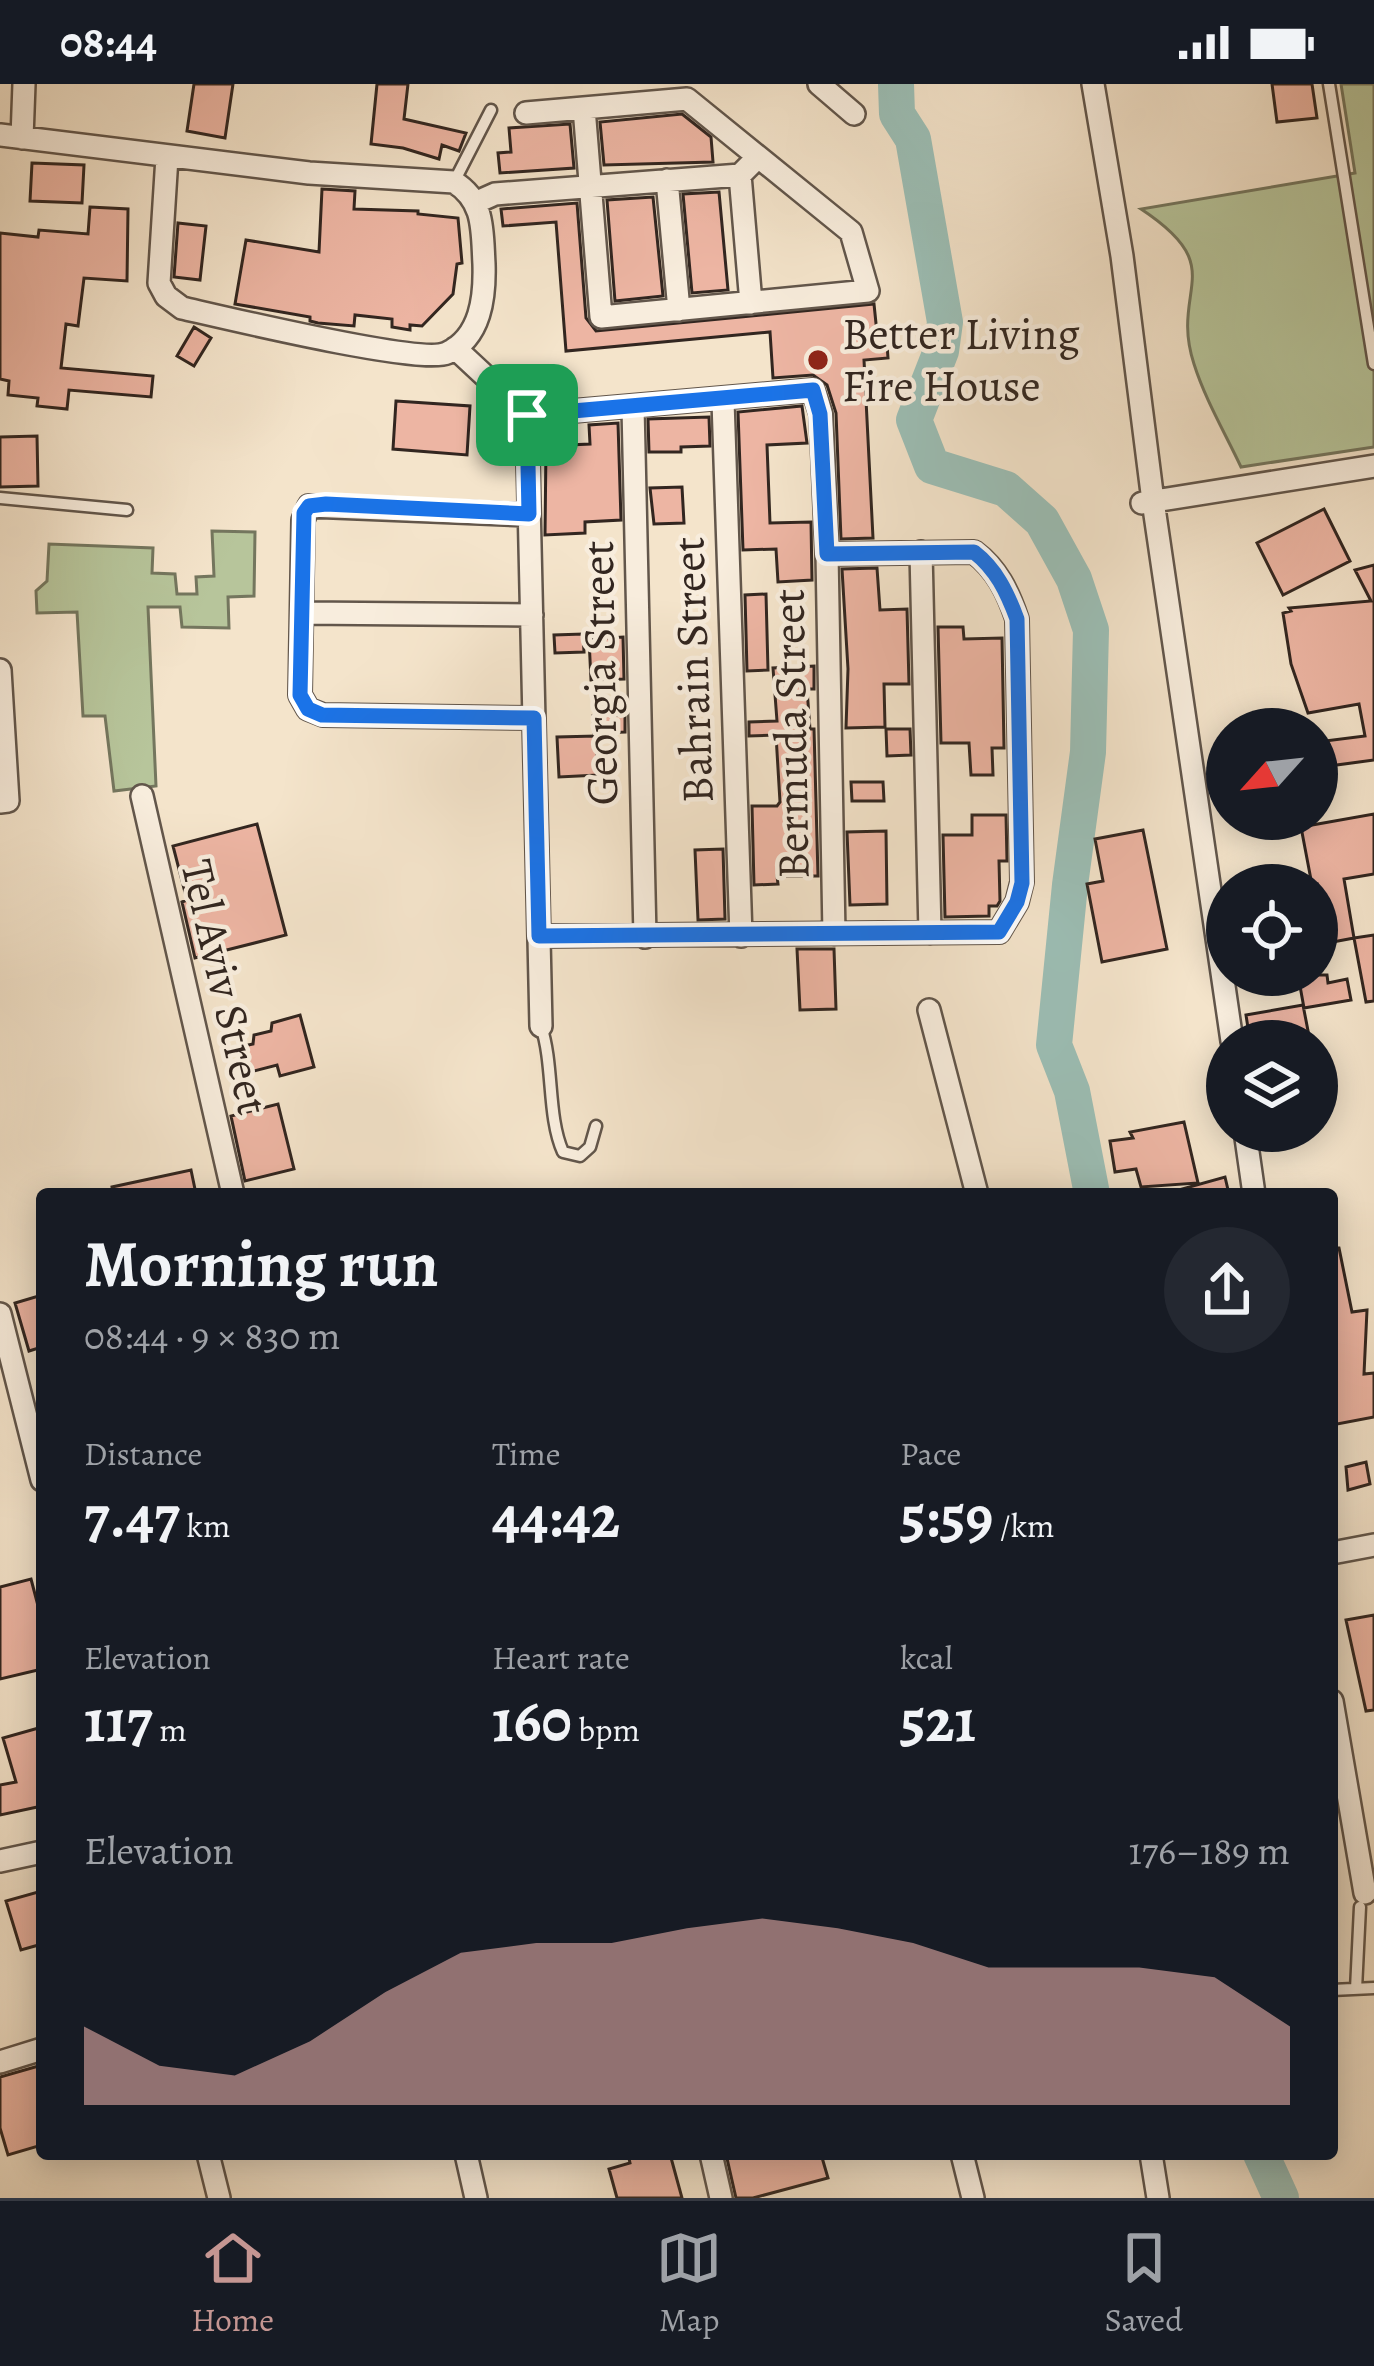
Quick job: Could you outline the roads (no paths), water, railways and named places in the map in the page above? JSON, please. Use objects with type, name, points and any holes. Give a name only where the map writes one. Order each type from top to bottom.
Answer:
[{"type":"street","points":[[25,84],[11,137],[309,173],[454,182],[476,202],[481,219],[485,291],[473,328],[455,348],[434,357],[315,338],[173,303],[159,283],[167,157]]},
{"type":"street","points":[[819,84],[854,114]]},
{"type":"street","points":[[1093,84],[1122,256],[1147,502],[1229,1020]]},
{"type":"street","points":[[526,113],[687,99],[851,232],[868,291],[601,317],[584,108]]},
{"type":"street","points":[[476,202],[495,194],[740,176],[756,159]]},
{"type":"street","points":[[740,176],[751,303]]},
{"type":"street","points":[[667,180],[679,310]]},
{"type":"street","points":[[455,348],[527,415],[541,1026]]},
{"type":"street","name":"Bermuda Street","points":[[527,415],[813,390],[820,414],[827,554],[833,934]]},
{"type":"street","name":"Bahrain Street","points":[[723,401],[741,936]]},
{"type":"street","name":"Georgia Street","points":[[633,407],[645,938]]},
{"type":"street","points":[[1147,502],[1374,466]]},
{"type":"street","points":[[529,514],[309,506],[302,520],[300,695],[313,713],[534,718]]},
{"type":"street","points":[[921,552],[930,933]]},
{"type":"street","points":[[539,936],[999,932],[1022,883],[1017,619],[989,564],[974,552],[827,554]]},
{"type":"street","points":[[302,613],[532,615]]},
{"type":"street","points":[[0,670],[8,801],[0,802]]},
{"type":"street","name":"Tel Aviv Street","points":[[142,796],[232,1188]]},
{"type":"street","points":[[929,1010],[975,1188]]},
{"type":"street","points":[[1248,1152],[1253,1188]]},
{"type":"street","points":[[0,1314],[36,1456]]},
{"type":"street","points":[[1338,1552],[1374,1545]]},
{"type":"street","points":[[1338,1740],[1362,1900]]},
{"type":"street","points":[[0,1861],[36,1853]]},
{"type":"street","points":[[0,2062],[36,2051]]},
{"type":"street","points":[[210,2160],[219,2198]]},
{"type":"street","points":[[467,2160],[476,2198]]},
{"type":"street","points":[[712,2160],[721,2198]]},
{"type":"street","points":[[964,2160],[973,2198]]},
{"type":"street","points":[[1152,2160],[1158,2198]]},
{"type":"lane","points":[[1329,84],[1374,364]]},
{"type":"lane","points":[[454,182],[491,110]]},
{"type":"lane","points":[[0,498],[127,510]]},
{"type":"lane","points":[[541,1026],[562,1152],[580,1156],[590,1147],[596,1126]]},
{"type":"lane","points":[[1356,1989],[1362,1900]]},
{"type":"lane","points":[[1338,1990],[1374,1988]]},
{"type":"waterway","points":[[896,84],[897,114],[913,139],[945,322],[941,351],[914,420],[932,466],[1006,489],[1042,521],[1074,579],[1091,630],[1088,752],[1054,1045],[1072,1091],[1091,1188]]},
{"type":"waterway","points":[[1264,2160],[1281,2198]]},
{"type":"place","name":"Better Living Fire House","points":[[818,360]]}]
